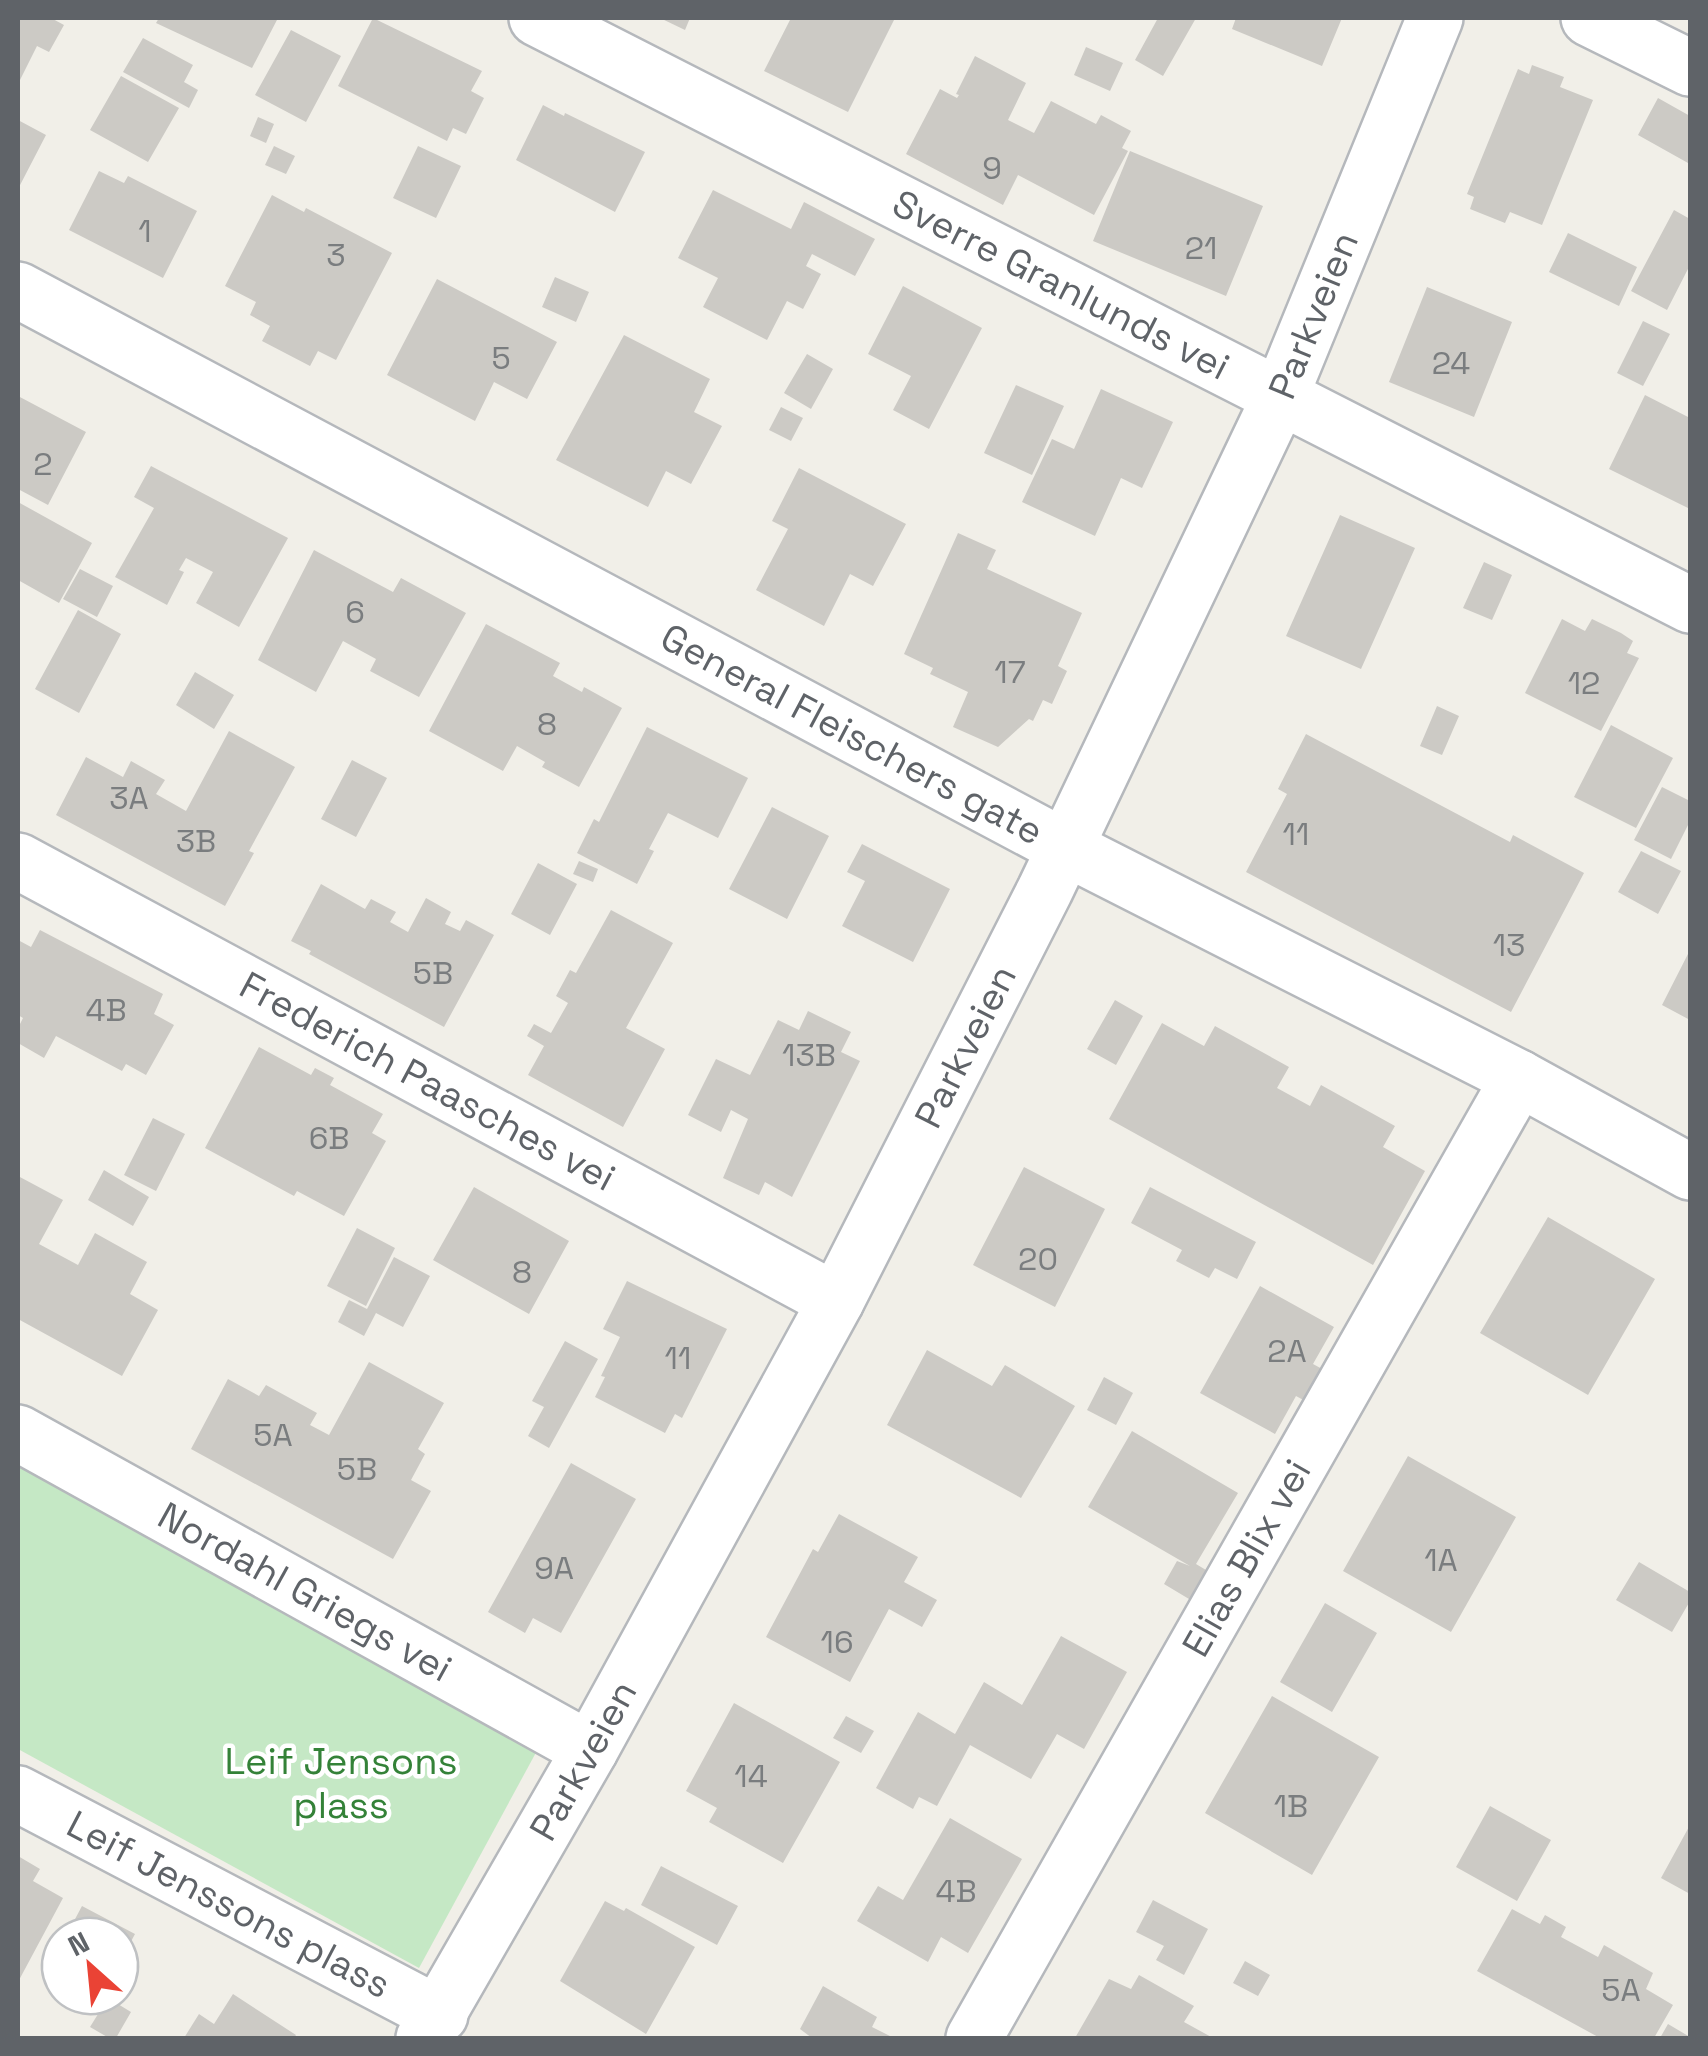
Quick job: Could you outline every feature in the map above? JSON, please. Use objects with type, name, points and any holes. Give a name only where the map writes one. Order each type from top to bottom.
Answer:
[{"type":"street","name":"Sverre Granlunds vei","points":[[537,18],[1690,605]]},
{"type":"street","name":"Parkveien","points":[[432,2027],[590,1750],[836,1302],[1092,794],[1280,397],[1434,18]]},
{"type":"street","points":[[1589,18],[1690,68]]},
{"type":"street","name":"General Fleischers gate","points":[[18,290],[1064,847],[1519,1078],[1690,1172]]},
{"type":"street","name":"Frederich Paasches vei","points":[[18,861],[836,1302]]},
{"type":"street","name":"Elias Blix vei","points":[[974,2038],[1519,1078]]},
{"type":"street","name":"Nordahl Griegs vei","points":[[18,1433],[590,1750]]},
{"type":"street","name":"Leif Jenssons plass","points":[[18,1794],[432,2027]]},
{"type":"green space","name":"Leif Jensons plass","points":[[18,1463],[539,1747],[419,1968],[18,1749]]},
{"type":"building","points":[[18,18],[51,18],[64,25],[49,52],[37,46],[18,84]]},
{"type":"building","points":[[159,18],[278,18],[252,68],[156,23]]},
{"type":"building","points":[[373,18],[482,71],[471,91],[484,98],[466,134],[453,128],[447,141],[338,86]]},
{"type":"building","points":[[660,18],[690,18],[685,30]]},
{"type":"building","points":[[791,18],[895,18],[848,112],[764,71]]},
{"type":"building","points":[[1158,18],[1196,18],[1163,76],[1135,60]]},
{"type":"building","points":[[1236,18],[1342,18],[1322,66],[1232,29]]},
{"type":"building","points":[[291,30],[341,56],[306,122],[255,95]]},
{"type":"building","points":[[143,38],[193,65],[184,82],[198,90],[189,108],[123,72]]},
{"type":"building","points":[[1086,47],[1123,63],[1110,91],[1074,75]]},
{"type":"building","points":[[975,56],[1026,83],[1008,120],[1034,133],[1051,101],[1096,124],[1101,115],[1131,131],[1122,148],[1128,151],[1094,215],[1018,175],[1003,205],[906,154],[940,89],[957,98]]},
{"type":"building","points":[[1532,65],[1564,77],[1560,87],[1593,100],[1542,225],[1510,212],[1505,223],[1470,209],[1474,197],[1467,194],[1518,69],[1529,74]]},
{"type":"building","points":[[121,76],[179,108],[148,162],[90,130]]},
{"type":"building","points":[[1658,98],[1690,116],[1688,163],[1638,135]]},
{"type":"building","points":[[543,105],[645,152],[615,212],[516,160]]},
{"type":"building","points":[[258,117],[274,124],[266,143],[250,136]]},
{"type":"building","points":[[18,120],[46,135],[18,189]]},
{"type":"building","points":[[274,146],[295,156],[286,174],[265,165]]},
{"type":"building","points":[[418,146],[461,166],[436,218],[393,198]]},
{"type":"building","points":[[1130,151],[1263,206],[1226,296],[1093,241]]},
{"type":"building","points":[[99,171],[124,183],[128,176],[197,211],[163,278],[69,230]]},
{"type":"building","points":[[713,190],[791,229],[804,202],[875,239],[855,276],[812,254],[806,266],[821,274],[803,309],[787,301],[767,340],[703,307],[718,278],[678,258]]},
{"type":"building","points":[[272,195],[304,212],[306,208],[392,253],[336,360],[318,351],[310,366],[262,341],[270,326],[250,315],[256,302],[225,286]]},
{"type":"building","points":[[1674,210],[1690,219],[1690,265],[1667,310],[1631,291]]},
{"type":"building","points":[[1568,233],[1637,267],[1619,306],[1549,272]]},
{"type":"building","points":[[555,277],[589,292],[576,322],[542,307]]},
{"type":"building","points":[[437,279],[557,342],[527,399],[494,382],[475,421],[387,375]]},
{"type":"building","points":[[903,286],[982,328],[929,429],[893,410],[911,376],[868,354]]},
{"type":"building","points":[[1427,287],[1512,322],[1474,417],[1389,382]]},
{"type":"building","points":[[1643,321],[1670,334],[1643,386],[1617,373]]},
{"type":"building","points":[[624,335],[710,379],[694,412],[722,426],[691,484],[666,471],[648,507],[556,460]]},
{"type":"building","points":[[807,354],[833,369],[811,409],[784,393]]},
{"type":"building","points":[[1016,385],[1064,406],[1032,475],[984,453]]},
{"type":"building","points":[[1101,389],[1173,422],[1142,488],[1121,478],[1095,536],[1022,502],[1052,439],[1074,449]]},
{"type":"building","points":[[1645,395],[1690,418],[1690,509],[1609,469]]},
{"type":"building","points":[[18,396],[86,432],[48,505],[18,489]]},
{"type":"building","points":[[781,407],[803,418],[791,441],[769,430]]},
{"type":"building","points":[[151,466],[288,538],[239,627],[196,603],[213,572],[186,558],[179,570],[184,572],[167,605],[115,577],[154,508],[134,497]]},
{"type":"building","points":[[799,468],[906,524],[873,586],[850,574],[824,626],[756,590],[788,529],[772,521]]},
{"type":"building","points":[[18,502],[92,543],[59,603],[18,580]]},
{"type":"building","points":[[1340,515],[1415,548],[1361,669],[1286,636]]},
{"type":"building","points":[[958,533],[996,550],[987,569],[1082,613],[1058,666],[1067,671],[1052,704],[1043,700],[1033,721],[1029,719],[998,747],[953,727],[968,692],[930,674],[933,668],[904,654]]},
{"type":"building","points":[[314,550],[393,592],[401,578],[466,613],[419,697],[370,671],[376,659],[343,641],[316,692],[258,660]]},
{"type":"building","points":[[1484,562],[1512,575],[1492,620],[1463,608]]},
{"type":"building","points":[[80,569],[113,586],[97,617],[63,599]]},
{"type":"building","points":[[78,610],[121,634],[79,713],[35,689]]},
{"type":"building","points":[[1562,619],[1585,631],[1592,619],[1621,633],[1633,641],[1627,653],[1639,658],[1601,731],[1525,693]]},
{"type":"building","points":[[486,624],[560,663],[553,676],[582,692],[584,687],[622,708],[579,787],[542,767],[545,762],[517,746],[503,771],[429,731]]},
{"type":"building","points":[[195,672],[234,695],[214,729],[176,705]]},
{"type":"building","points":[[1437,706],[1459,716],[1442,755],[1420,746]]},
{"type":"building","points":[[1611,725],[1673,758],[1636,828],[1574,797]]},
{"type":"building","points":[[647,727],[748,778],[718,838],[668,813],[649,849],[654,851],[637,884],[577,853],[594,819],[599,822]]},
{"type":"building","points":[[229,731],[295,767],[249,851],[254,853],[225,906],[56,815],[86,757],[123,777],[131,761],[165,780],[156,794],[186,811]]},
{"type":"building","points":[[1306,734],[1510,842],[1513,835],[1584,873],[1511,1012],[1246,872],[1287,794],[1278,789]]},
{"type":"building","points":[[352,760],[387,778],[356,837],[321,819]]},
{"type":"building","points":[[1662,787],[1690,801],[1690,821],[1671,859],[1634,840]]},
{"type":"building","points":[[772,807],[829,836],[787,919],[729,889]]},
{"type":"building","points":[[862,844],[950,889],[913,962],[842,926],[865,881],[847,872]]},
{"type":"building","points":[[1641,851],[1681,871],[1658,914],[1618,892]]},
{"type":"building","points":[[579,861],[598,869],[593,882],[573,874]]},
{"type":"building","points":[[538,863],[577,884],[550,935],[511,914]]},
{"type":"building","points":[[321,884],[365,909],[371,899],[396,912],[390,922],[408,932],[426,898],[451,912],[445,924],[460,931],[466,920],[494,935],[444,1027],[291,941]]},
{"type":"building","points":[[611,910],[673,943],[626,1028],[665,1049],[623,1127],[528,1075],[544,1046],[527,1036],[534,1024],[551,1033],[568,1003],[556,996],[570,970],[576,973]]},
{"type":"building","points":[[40,930],[163,994],[154,1014],[174,1025],[146,1075],[126,1064],[122,1071],[56,1036],[44,1058],[18,1043],[23,1018],[18,1015],[18,940],[31,947]]},
{"type":"building","points":[[1690,950],[1690,1020],[1662,1005]]},
{"type":"building","points":[[1115,1000],[1143,1016],[1116,1065],[1087,1049]]},
{"type":"building","points":[[808,1011],[851,1032],[841,1052],[860,1061],[792,1197],[765,1182],[759,1195],[723,1178],[748,1119],[731,1110],[721,1132],[688,1115],[716,1059],[750,1075],[778,1020],[799,1030]]},
{"type":"building","points":[[1162,1023],[1204,1046],[1215,1026],[1289,1067],[1277,1088],[1310,1106],[1321,1085],[1395,1126],[1383,1147],[1425,1171],[1373,1265],[1109,1119]]},
{"type":"building","points":[[259,1047],[311,1075],[315,1068],[334,1078],[330,1085],[383,1114],[372,1133],[386,1141],[344,1216],[297,1191],[294,1196],[205,1148]]},
{"type":"building","points":[[153,1118],[185,1134],[156,1191],[124,1175]]},
{"type":"building","points":[[1024,1167],[1105,1209],[1055,1307],[973,1265]]},
{"type":"building","points":[[104,1170],[149,1197],[133,1226],[88,1200]]},
{"type":"building","points":[[18,1176],[63,1200],[39,1244],[78,1265],[95,1233],[147,1262],[130,1294],[158,1310],[122,1376],[18,1319]]},
{"type":"building","points":[[474,1187],[569,1241],[529,1314],[433,1260]]},
{"type":"building","points":[[1150,1187],[1256,1242],[1237,1279],[1215,1268],[1209,1278],[1176,1261],[1182,1250],[1131,1223]]},
{"type":"building","points":[[1548,1217],[1655,1279],[1588,1395],[1480,1333]]},
{"type":"building","points":[[357,1228],[395,1248],[366,1306],[327,1286]]},
{"type":"building","points":[[394,1257],[430,1276],[403,1327],[376,1313],[364,1336],[338,1322],[349,1300],[367,1309]]},
{"type":"building","points":[[627,1281],[727,1329],[682,1418],[675,1414],[665,1433],[595,1397],[620,1337],[603,1329]]},
{"type":"building","points":[[1260,1286],[1334,1327],[1313,1364],[1324,1370],[1307,1402],[1296,1396],[1275,1434],[1200,1393]]},
{"type":"building","points":[[565,1341],[598,1359],[549,1448],[528,1436],[544,1407],[532,1401]]},
{"type":"building","points":[[927,1350],[992,1386],[1005,1365],[1075,1406],[1021,1498],[887,1425]]},
{"type":"building","points":[[369,1362],[444,1403],[418,1449],[425,1454],[411,1480],[431,1491],[393,1559],[191,1449],[228,1379],[259,1396],[266,1385],[317,1413],[310,1425],[329,1435]]},
{"type":"building","points":[[1104,1377],[1133,1393],[1116,1425],[1087,1410]]},
{"type":"building","points":[[1132,1431],[1238,1493],[1196,1564],[1211,1573],[1194,1602],[1164,1584],[1177,1561],[1190,1566],[1088,1507]]},
{"type":"building","points":[[1408,1456],[1516,1517],[1451,1632],[1343,1571]]},
{"type":"building","points":[[571,1463],[636,1499],[561,1633],[533,1618],[525,1633],[488,1612]]},
{"type":"building","points":[[839,1514],[918,1557],[904,1582],[937,1600],[922,1627],[889,1609],[850,1682],[766,1637],[813,1549],[818,1552]]},
{"type":"building","points":[[1639,1562],[1690,1592],[1690,1601],[1672,1632],[1616,1600]]},
{"type":"building","points":[[1325,1603],[1377,1633],[1332,1712],[1280,1682]]},
{"type":"building","points":[[1061,1636],[1127,1672],[1084,1749],[1057,1734],[1031,1779],[970,1745],[937,1806],[919,1797],[913,1809],[876,1788],[918,1712],[955,1734],[984,1682],[1022,1705]]},
{"type":"building","points":[[1272,1696],[1379,1757],[1312,1875],[1205,1813]]},
{"type":"building","points":[[734,1703],[840,1762],[783,1863],[709,1822],[717,1808],[686,1791]]},
{"type":"building","points":[[846,1716],[874,1731],[861,1753],[833,1738]]},
{"type":"building","points":[[1490,1806],[1551,1840],[1517,1901],[1456,1867]]},
{"type":"building","points":[[950,1818],[1022,1859],[968,1953],[941,1937],[928,1962],[857,1921],[878,1886],[903,1900]]},
{"type":"building","points":[[1690,1825],[1690,1894],[1661,1878]]},
{"type":"building","points":[[18,1856],[40,1869],[33,1881],[63,1898],[53,1916],[40,1916],[40,1941],[18,1982]]},
{"type":"building","points":[[661,1866],[738,1906],[717,1945],[641,1905]]},
{"type":"building","points":[[1153,1900],[1208,1929],[1184,1975],[1156,1960],[1164,1946],[1136,1932]]},
{"type":"building","points":[[605,1901],[624,1911],[626,1908],[695,1947],[646,2034],[560,1981]]},
{"type":"building","points":[[82,1906],[101,1916],[77,1916]]},
{"type":"building","points":[[1512,1909],[1540,1924],[1545,1915],[1566,1927],[1561,1937],[1598,1957],[1604,1945],[1653,1973],[1646,1989],[1673,2005],[1654,2038],[1600,2038],[1477,1971]]},
{"type":"building","points":[[1245,1961],[1270,1975],[1258,1996],[1233,1983]]},
{"type":"building","points":[[1139,1975],[1194,2006],[1184,2022],[1213,2038],[1075,2038],[1109,1979],[1131,1989]]},
{"type":"building","points":[[823,1986],[877,2017],[872,2027],[894,2038],[812,2038],[800,2029]]},
{"type":"building","points":[[233,1994],[296,2035],[294,2038],[184,2038],[199,2014],[214,2024]]},
{"type":"building","points":[[97,2016],[129,2016],[116,2038],[90,2027]]},
{"type":"building","points":[[1668,2024],[1690,2037],[1690,2038],[1660,2038]]}]
